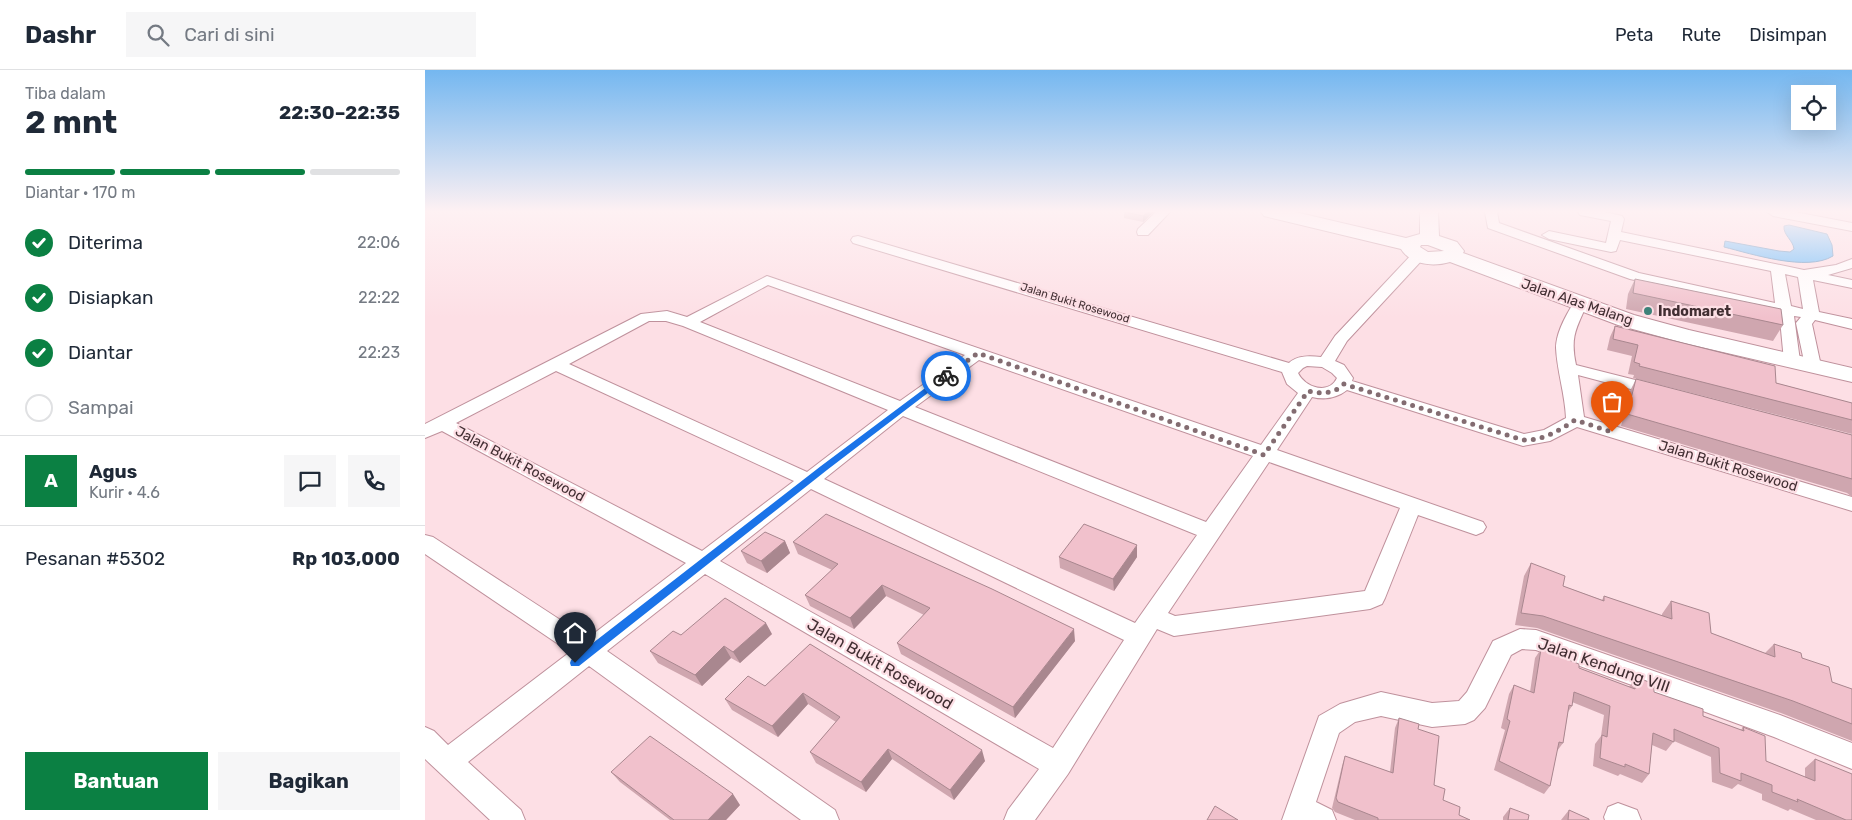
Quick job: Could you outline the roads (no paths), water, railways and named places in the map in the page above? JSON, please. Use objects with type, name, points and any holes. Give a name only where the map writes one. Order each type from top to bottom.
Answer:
[{"type":"main road","points":[[1403,247],[1443,259],[1451,256],[1454,251],[1451,247]]},
{"type":"main road","name":"Jalan Alas Malang","points":[[1451,256],[1626,320],[1684,336],[1852,375]]},
{"type":"street","name":"Jalan Bukit Rosewood","points":[[881,247],[1291,369]]},
{"type":"street","points":[[1554,247],[1635,276],[1852,324]]},
{"type":"street","points":[[1607,266],[1612,247]]},
{"type":"street","points":[[1649,247],[1777,268],[1852,284]]},
{"type":"street","points":[[1326,363],[1341,338],[1414,250]]},
{"type":"street","points":[[1805,274],[1839,269],[1852,263]]},
{"type":"street","points":[[1777,268],[1784,309],[1802,363]]},
{"type":"street","points":[[1805,274],[1812,316]]},
{"type":"street","points":[[688,323],[767,280],[1264,455],[1476,527]]},
{"type":"street","points":[[1344,384],[1523,440],[1538,439],[1558,432],[1575,420],[1574,400],[1564,348],[1565,337],[1580,304]]},
{"type":"street","name":"Jalan Bukit Rosewood","points":[[433,427],[646,317],[667,316],[903,407],[1211,532]]},
{"type":"street","points":[[1802,363],[1804,323],[1812,316]]},
{"type":"street","points":[[447,762],[808,480],[903,407],[978,353]]},
{"type":"street","points":[[1306,362],[1326,363],[1342,372],[1345,378],[1344,384],[1339,389],[1330,392],[1308,391],[1294,384],[1290,378],[1291,369],[1297,364],[1306,362]]},
{"type":"street","points":[[555,364],[808,480],[1139,636]]},
{"type":"street","points":[[1569,368],[1673,395]]},
{"type":"street","points":[[1017,820],[1058,765],[1139,636],[1308,391]]},
{"type":"street","name":"Jalan Bukit Rosewood","points":[[1575,420],[1852,504]]},
{"type":"street","name":"Jalan Bukit Rosewood","points":[[433,427],[703,562],[1058,765]]},
{"type":"street","points":[[1153,617],[1174,626],[1370,600],[1374,598],[1411,506]]},
{"type":"street","points":[[425,543],[589,652],[825,820]]},
{"type":"street","name":"Jalan Kendung VIII","points":[[1306,816],[1328,725],[1349,712],[1381,704],[1432,715],[1465,712],[1476,700],[1502,648],[1519,639],[1537,640],[1780,727],[1852,756]]},
{"type":"street","points":[[425,740],[511,820]]},
{"type":"water","points":[[1724,247],[1757,247],[1790,252],[1794,249],[1793,247],[1832,247],[1833,256],[1809,262],[1794,262]]},
{"type":"place","name":"Indomaret","points":[[1648,311]]}]
